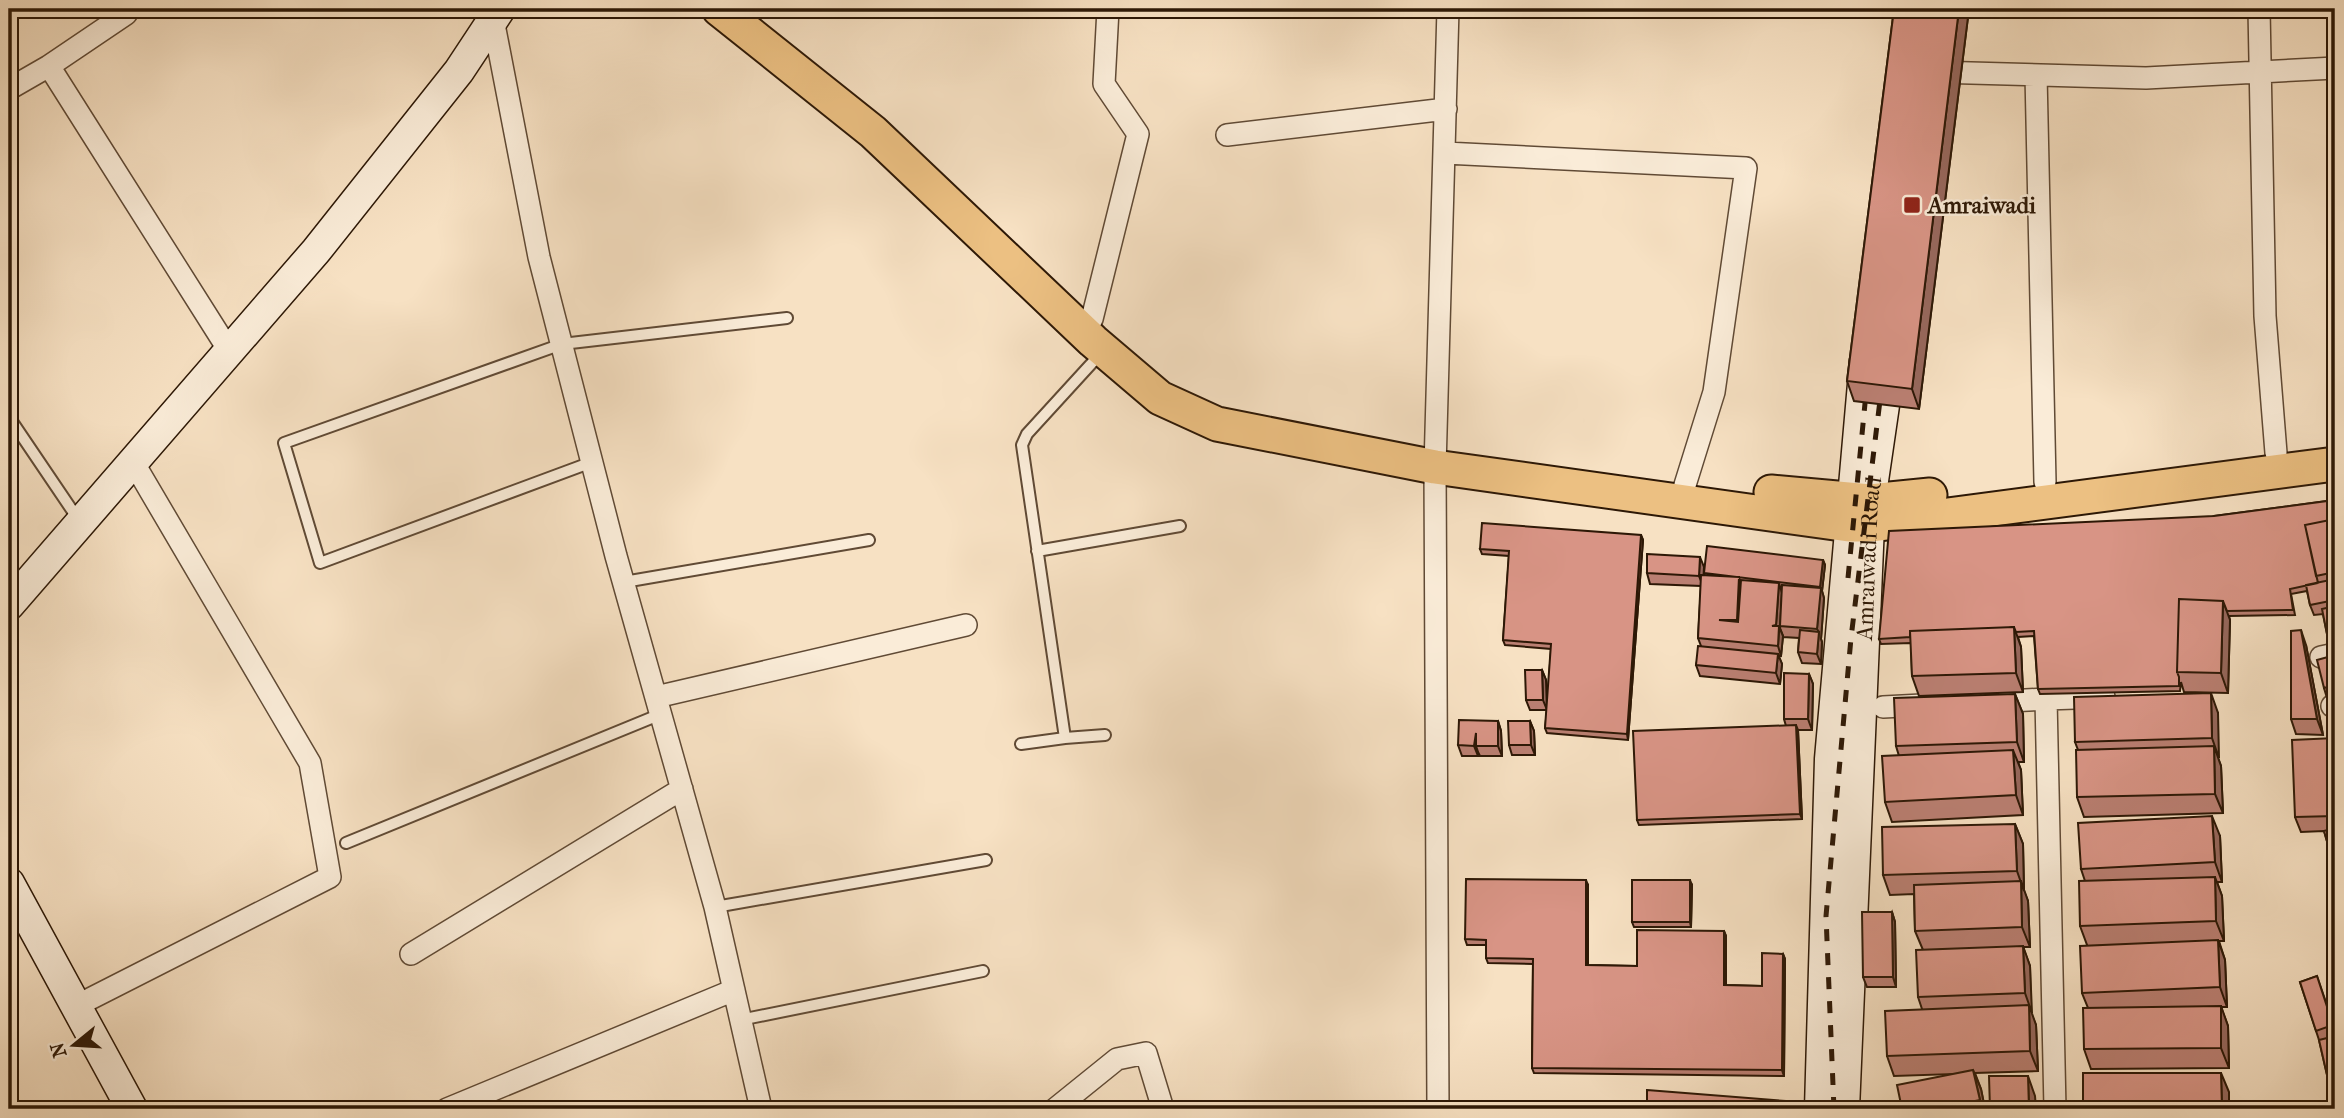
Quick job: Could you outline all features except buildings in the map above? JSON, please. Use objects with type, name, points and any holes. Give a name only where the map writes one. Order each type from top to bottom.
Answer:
[{"type":"main road","points":[[719,9],[873,132],[1103,350],[1160,398],[1217,424],[1437,459],[1861,512],[2335,464]]},
{"type":"main road","points":[[744,9],[884,121],[1092,319],[1168,384],[1222,409],[1437,459],[1685,485],[1861,512],[2045,482],[2335,444]]},
{"type":"main road","points":[[9,605],[316,251],[459,71],[496,14]]},
{"type":"main road","points":[[1820,1109],[1830,759],[1881,338]]},
{"type":"main road","name":"Amraiwadi Road","points":[[1843,1109],[1861,512]]},
{"type":"main road","points":[[9,883],[132,1109]]},
{"type":"street","points":[[9,89],[126,14],[129,9]]},
{"type":"street","points":[[1092,319],[1138,134],[1104,84],[1108,9]]},
{"type":"street","points":[[1438,1109],[1437,459],[1448,9]]},
{"type":"street","points":[[2259,9],[2265,316],[2276,453]]},
{"type":"street","points":[[496,14],[539,257],[624,582],[715,907],[761,1109]]},
{"type":"street","points":[[48,66],[229,349]]},
{"type":"street","points":[[1922,72],[2146,78],[2335,68]]},
{"type":"street","points":[[2036,75],[2045,482]]},
{"type":"street","points":[[1227,135],[1446,109]]},
{"type":"street","points":[[1445,153],[1746,168],[1714,392],[1685,485]]},
{"type":"street","points":[[76,1006],[330,877],[310,763],[132,460]]},
{"type":"street","points":[[659,706],[966,625]]},
{"type":"street","points":[[1965,703],[2125,696]]},
{"type":"street","points":[[2046,699],[2055,1109]]},
{"type":"street","points":[[1883,707],[1938,705]]},
{"type":"street","points":[[411,954],[682,789]]},
{"type":"street","points":[[447,1109],[734,990]]},
{"type":"street","points":[[1055,1109],[1117,1059],[1146,1053],[1163,1109]]},
{"type":"lane","points":[[593,462],[320,564],[284,443],[562,344],[787,318]]},
{"type":"lane","points":[[1065,738],[1022,445],[1027,434],[1103,350]]},
{"type":"lane","points":[[9,416],[80,522]]},
{"type":"lane","points":[[1037,551],[1180,526]]},
{"type":"lane","points":[[624,582],[869,540]]},
{"type":"lane","points":[[346,843],[659,706]]},
{"type":"lane","points":[[1021,744],[1105,735]]},
{"type":"lane","points":[[715,907],[986,860]]},
{"type":"lane","points":[[740,1020],[983,971]]},
{"type":"railway","points":[[1848,578],[1867,383]]},
{"type":"railway","points":[[1834,1109],[1826,916],[1851,638],[1882,384]]},
{"type":"place","name":"Amraiwadi","points":[[1912,205]]}]
